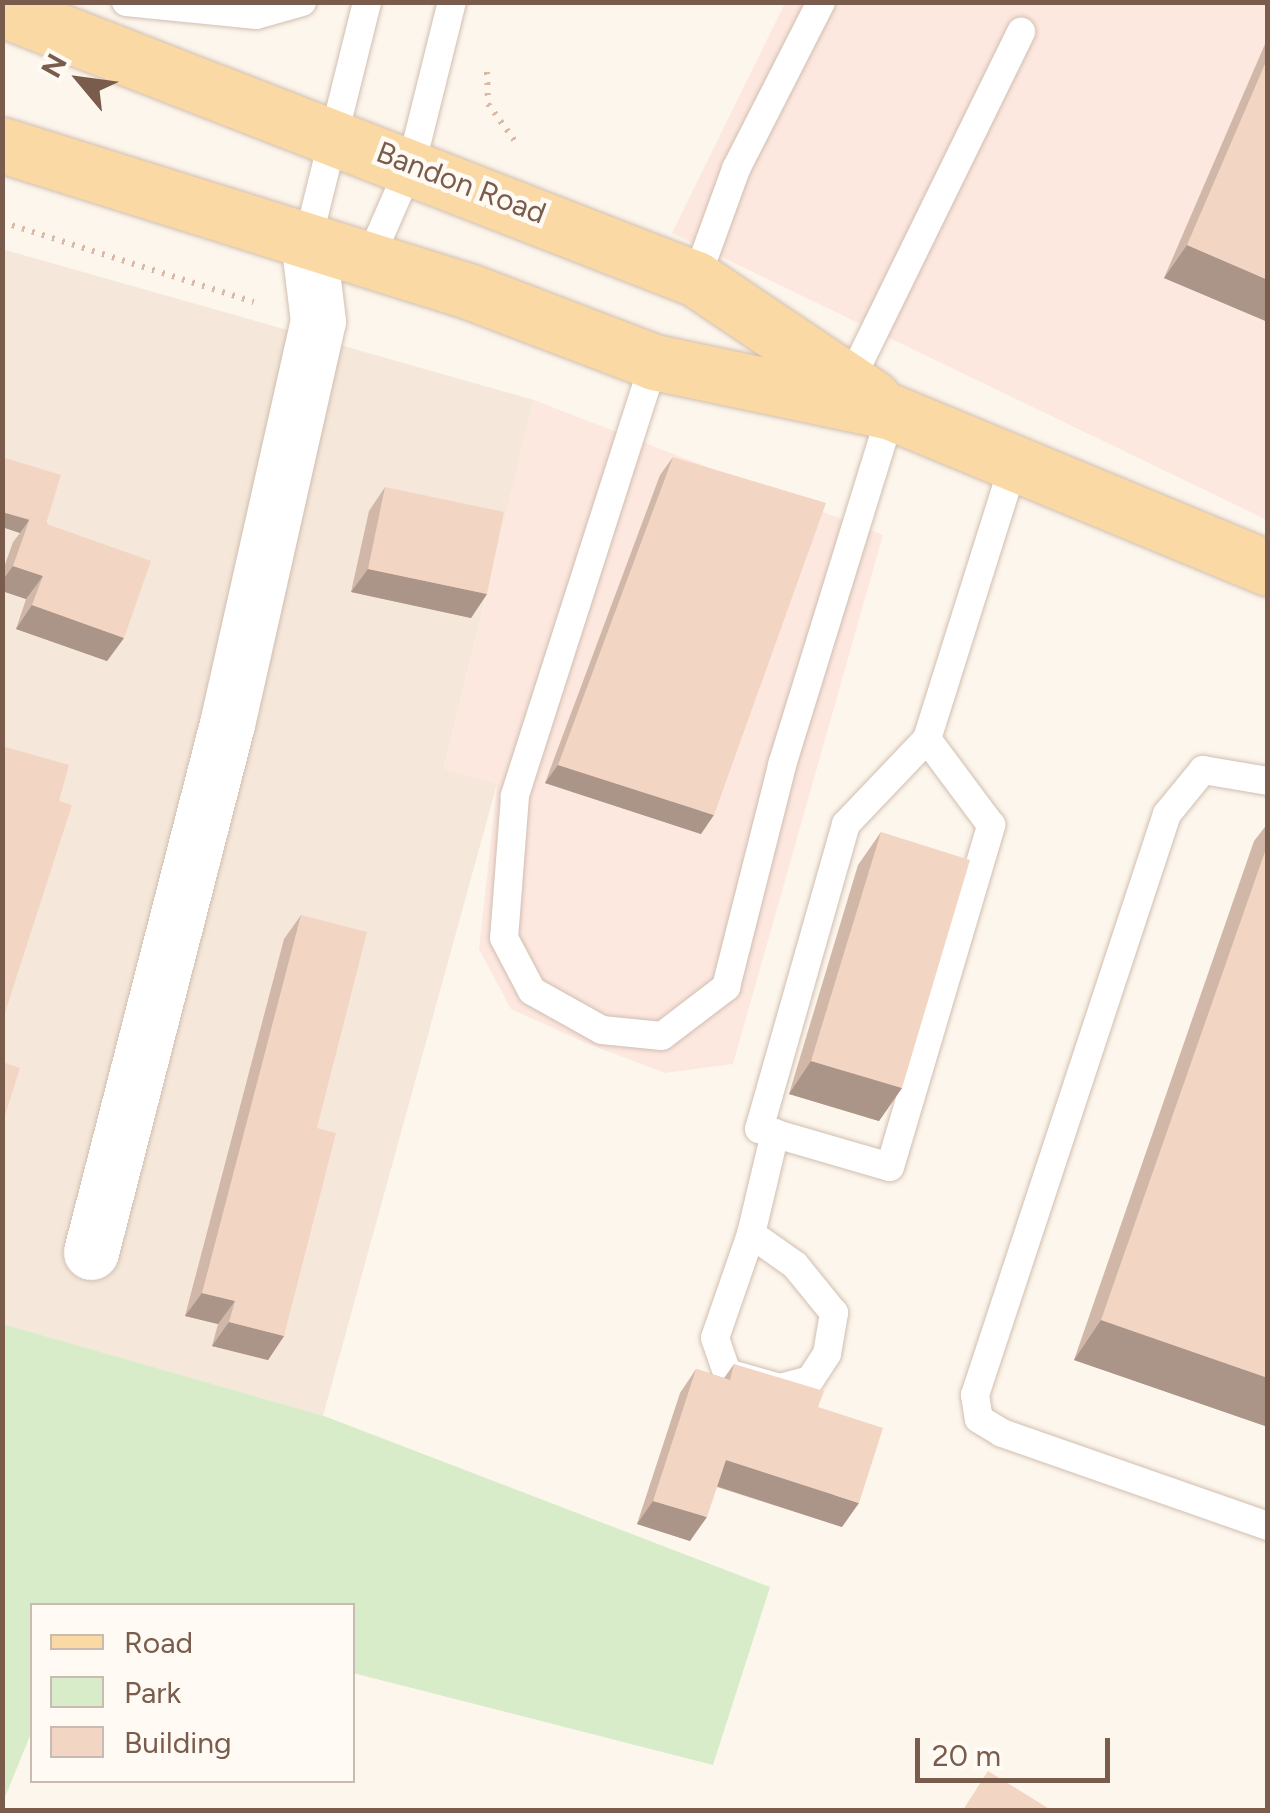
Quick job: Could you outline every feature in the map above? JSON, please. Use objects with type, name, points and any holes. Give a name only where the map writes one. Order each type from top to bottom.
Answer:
[{"type":"main road","name":"Bandon Road","points":[[2,8],[330,136],[412,162],[696,279],[871,396],[1012,466],[1268,568]]},
{"type":"main road","name":"Bandon Road","points":[[2,146],[308,239],[654,362],[871,396]]},
{"type":"street","points":[[91,1252],[227,724],[318,322],[308,239]]},
{"type":"street","points":[[318,322],[369,260]]},
{"type":"lane","points":[[126,2],[256,15],[302,2]]},
{"type":"lane","points":[[308,239],[330,136],[367,2]]},
{"type":"lane","points":[[369,260],[412,162],[452,2]]},
{"type":"lane","points":[[696,279],[736,169],[821,2]]},
{"type":"lane","points":[[654,362],[513,814],[504,938],[532,991],[602,1030],[662,1036],[726,988],[871,396],[1021,32]]},
{"type":"lane","points":[[927,739],[991,825],[890,1168],[759,1129],[846,824],[927,739],[1012,466]]},
{"type":"lane","points":[[1268,781],[1203,770],[1166,814],[974,1396],[979,1418],[1002,1434],[1268,1526]]},
{"type":"lane","points":[[750,1234],[795,1265],[834,1313],[828,1354],[810,1380],[780,1388],[726,1373],[715,1338],[750,1234],[775,1133]]},
{"type":"path","points":[[486,66],[488,104],[523,150]]},
{"type":"path","points":[[2,222],[318,322]]},
{"type":"shaded area","points":[[785,3],[1267,3],[1267,520],[672,233]]},
{"type":"shaded area","points":[[2,249],[534,400],[444,768],[497,784],[323,1416],[3,1324]]},
{"type":"shaded area","points":[[534,400],[883,535],[733,1064],[665,1073],[586,1043],[511,1009],[479,949],[497,784],[444,769]]},
{"type":"green space","points":[[3,1324],[324,1416],[770,1587],[713,1765],[355,1674],[355,1603],[30,1603],[30,1736],[3,1802]]},
{"type":"building","points":[[1268,57],[1268,280],[1187,245]]},
{"type":"building","points":[[2,457],[61,475],[46,524],[2,512]]},
{"type":"building","points":[[673,457],[826,503],[714,815],[558,765]]},
{"type":"building","points":[[385,487],[504,512],[487,594],[368,569]]},
{"type":"building","points":[[30,518],[151,561],[124,638],[32,605],[43,576],[13,566]]},
{"type":"building","points":[[2,746],[69,765],[59,801],[72,805],[2,1022]]},
{"type":"building","points":[[881,832],[970,860],[902,1088],[811,1061]]},
{"type":"building","points":[[1268,843],[1268,1378],[1101,1320]]},
{"type":"building","points":[[301,915],[367,932],[317,1128],[336,1133],[284,1336],[229,1322],[235,1301],[202,1293]]},
{"type":"building","points":[[2,1062],[20,1068],[2,1125]]},
{"type":"building","points":[[734,1364],[824,1391],[818,1407],[883,1428],[859,1503],[726,1460],[707,1517],[653,1501],[696,1369],[730,1380]]},
{"type":"building","points":[[988,1771],[1051,1810],[963,1810]]}]
